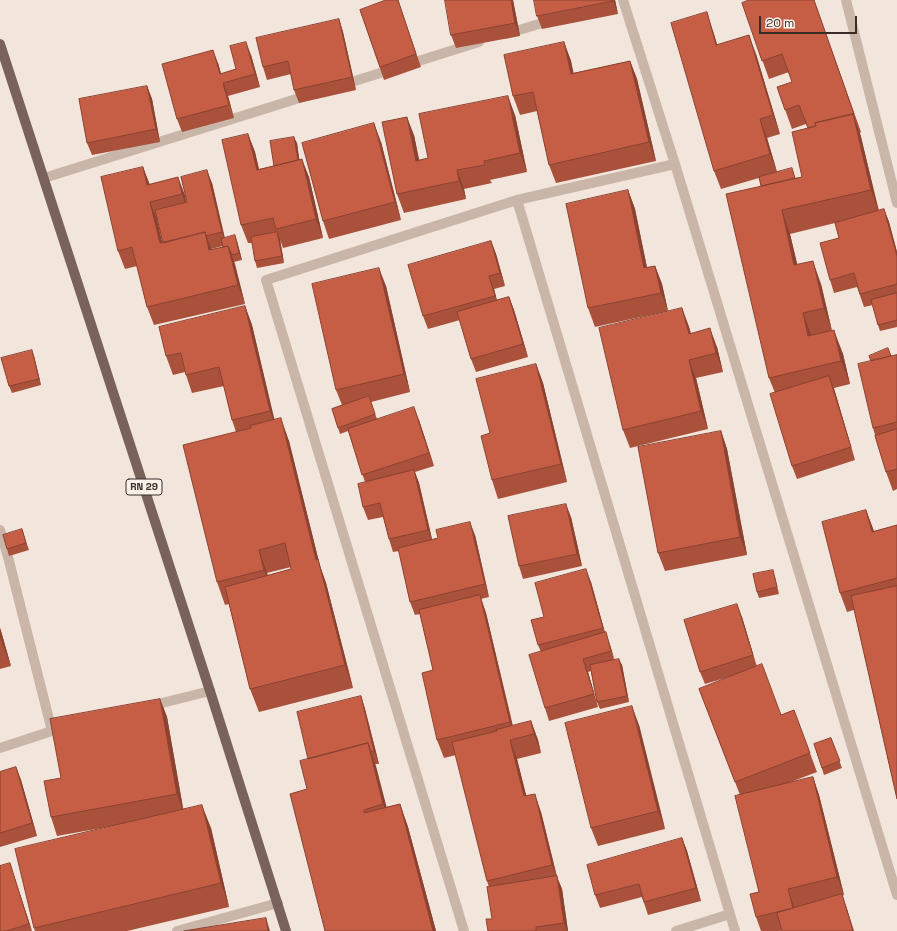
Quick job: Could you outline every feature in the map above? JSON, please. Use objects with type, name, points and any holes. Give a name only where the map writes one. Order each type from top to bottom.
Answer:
[{"type":"main road","name":"RN 29","points":[[1,49],[210,691],[286,931]]},
{"type":"street","points":[[623,0],[675,164],[897,895]]},
{"type":"street","points":[[846,0],[897,203]]},
{"type":"street","points":[[333,88],[562,17]]},
{"type":"street","points":[[44,178],[318,93]]},
{"type":"street","points":[[464,931],[266,280],[516,200],[675,164]]},
{"type":"street","points":[[516,200],[735,931]]},
{"type":"street","points":[[0,530],[52,731]]},
{"type":"street","points":[[143,708],[210,691]]},
{"type":"street","points":[[0,748],[67,727]]},
{"type":"street","points":[[176,931],[278,903]]},
{"type":"street","points":[[676,931],[730,914]]},
{"type":"building","points":[[386,0],[398,0],[416,54],[380,67],[360,10]]},
{"type":"building","points":[[445,0],[511,0],[515,23],[451,35]]},
{"type":"building","points":[[534,0],[613,0],[613,1],[537,16]]},
{"type":"building","points":[[749,0],[814,0],[854,114],[815,123],[816,126],[808,128],[799,105],[785,110],[777,87],[792,82],[782,54],[762,61],[742,3]]},
{"type":"building","points":[[707,12],[716,45],[749,35],[773,115],[760,119],[770,154],[714,171],[671,23]]},
{"type":"building","points":[[339,19],[352,77],[294,90],[288,61],[263,67],[256,38]]},
{"type":"building","points":[[246,42],[255,74],[223,83],[229,105],[177,119],[162,64],[213,50],[220,74],[236,69],[230,46]]},
{"type":"building","points":[[564,42],[571,74],[630,61],[649,142],[549,165],[533,92],[513,96],[504,55]]},
{"type":"building","points":[[147,86],[156,129],[87,143],[79,99]]},
{"type":"building","points":[[508,96],[520,153],[484,161],[485,165],[457,170],[459,181],[397,194],[382,122],[407,117],[416,161],[428,158],[419,114]]},
{"type":"building","points":[[853,114],[871,190],[782,210],[794,265],[813,261],[824,308],[803,313],[808,336],[834,330],[841,361],[769,378],[726,194],[802,177],[792,132],[816,126],[815,123]]},
{"type":"building","points":[[374,123],[395,202],[323,221],[302,143]]},
{"type":"building","points":[[248,134],[257,170],[302,159],[316,219],[276,229],[273,218],[241,225],[222,140]]},
{"type":"building","points":[[294,137],[298,160],[274,166],[270,141]]},
{"type":"building","points":[[143,167],[147,185],[178,177],[182,194],[150,202],[160,243],[205,232],[209,250],[228,246],[238,285],[147,307],[132,247],[118,251],[101,177]]},
{"type":"building","points":[[792,168],[795,178],[761,186],[759,177]]},
{"type":"building","points":[[207,170],[222,232],[206,236],[205,232],[163,243],[155,210],[187,202],[181,177]]},
{"type":"building","points":[[628,190],[644,268],[655,266],[661,293],[588,308],[566,204]]},
{"type":"building","points":[[884,209],[897,256],[897,284],[860,294],[854,273],[830,280],[820,243],[839,238],[835,223]]},
{"type":"building","points":[[277,232],[282,256],[255,261],[251,237]]},
{"type":"building","points":[[235,235],[239,253],[232,255],[228,246],[223,247],[221,239]]},
{"type":"building","points":[[491,241],[500,273],[489,276],[495,296],[423,316],[408,265]]},
{"type":"building","points":[[379,268],[404,374],[336,390],[312,284]]},
{"type":"building","points":[[897,293],[897,320],[878,325],[871,300]]},
{"type":"building","points":[[509,297],[523,344],[471,359],[457,312]]},
{"type":"building","points":[[245,306],[270,411],[232,420],[219,367],[186,375],[181,353],[166,356],[159,327]]},
{"type":"building","points":[[682,308],[689,334],[710,328],[716,353],[689,360],[701,411],[623,430],[599,328]]},
{"type":"building","points":[[888,348],[891,356],[871,361],[869,356]]},
{"type":"building","points":[[32,350],[39,379],[9,386],[1,358]]},
{"type":"building","points":[[897,355],[897,422],[873,428],[858,364]]},
{"type":"building","points":[[536,364],[561,464],[492,480],[481,436],[490,433],[476,379]]},
{"type":"building","points":[[829,376],[851,447],[792,466],[770,394]]},
{"type":"building","points":[[369,396],[375,414],[338,428],[332,409]]},
{"type":"building","points":[[414,407],[429,453],[362,475],[348,429]]},
{"type":"building","points":[[281,418],[316,560],[318,559],[345,665],[250,689],[225,587],[291,569],[285,543],[259,550],[264,570],[217,582],[183,445],[251,428],[250,426]]},
{"type":"building","points":[[897,429],[897,469],[886,472],[875,436]]},
{"type":"building","points":[[721,431],[740,537],[658,553],[638,447]]},
{"type":"building","points":[[414,470],[428,530],[389,539],[380,503],[363,507],[358,484]]},
{"type":"building","points":[[566,504],[577,554],[519,566],[508,516]]},
{"type":"building","points":[[866,510],[872,532],[897,525],[897,578],[840,593],[822,522]]},
{"type":"building","points":[[470,522],[485,584],[410,602],[398,548],[438,538],[436,530]]},
{"type":"building","points":[[22,529],[26,543],[7,549],[3,535]]},
{"type":"building","points":[[586,569],[603,628],[538,645],[531,620],[544,617],[535,583]]},
{"type":"building","points":[[773,570],[777,587],[757,592],[753,574]]},
{"type":"building","points":[[897,586],[897,799],[851,596]]},
{"type":"building","points":[[480,595],[510,722],[437,740],[422,673],[433,670],[419,610]]},
{"type":"building","points":[[737,604],[753,655],[700,672],[684,620]]},
{"type":"building","points":[[606,632],[611,651],[583,659],[594,694],[545,708],[529,655]]},
{"type":"building","points":[[619,659],[627,696],[597,702],[590,665]]},
{"type":"building","points":[[762,664],[781,715],[794,710],[810,753],[735,782],[699,689]]},
{"type":"building","points":[[361,696],[374,751],[371,752],[368,743],[308,759],[297,712]]},
{"type":"building","points":[[160,699],[177,794],[51,817],[44,781],[61,778],[50,719]]},
{"type":"building","points":[[632,706],[658,811],[591,828],[565,723]]},
{"type":"building","points":[[531,721],[534,734],[510,740],[524,796],[535,794],[552,865],[487,881],[452,742]]},
{"type":"building","points":[[831,738],[840,761],[822,768],[814,744]]},
{"type":"building","points":[[368,743],[383,804],[364,810],[364,813],[400,804],[433,931],[325,931],[290,794],[307,789],[300,761]]},
{"type":"building","points":[[16,767],[32,823],[0,833],[0,772]]},
{"type":"building","points":[[813,777],[837,877],[788,889],[793,908],[756,917],[750,894],[759,892],[735,796]]},
{"type":"building","points":[[202,805],[221,883],[34,928],[15,849]]},
{"type":"building","points":[[682,838],[696,888],[644,902],[639,884],[595,895],[587,865]]},
{"type":"building","points":[[10,863],[29,924],[6,931],[0,931],[0,866]]},
{"type":"building","points":[[557,876],[564,923],[536,927],[536,931],[488,931],[486,919],[492,919],[487,887]]},
{"type":"building","points":[[842,894],[853,931],[782,931],[777,913]]},
{"type":"building","points":[[266,918],[268,931],[184,931]]}]
